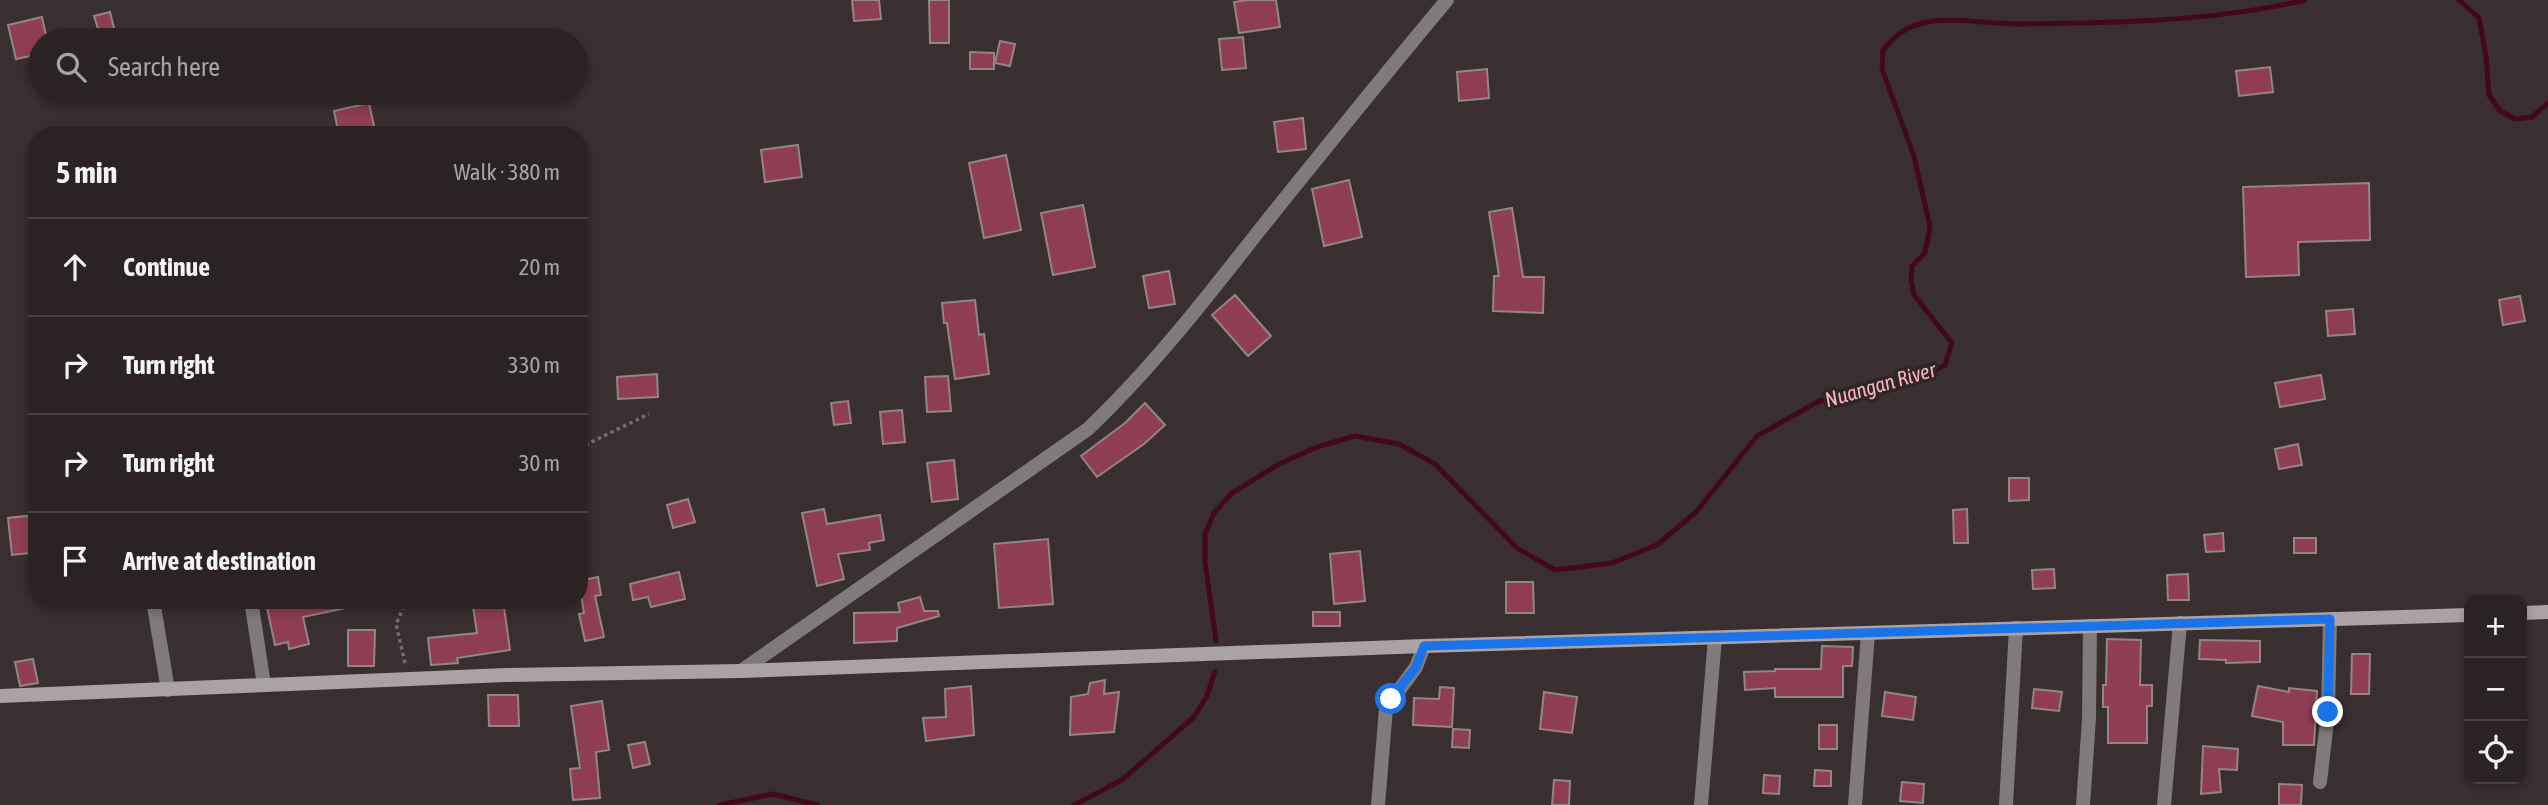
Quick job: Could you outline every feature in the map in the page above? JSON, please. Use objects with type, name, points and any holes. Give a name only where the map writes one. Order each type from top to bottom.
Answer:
[{"type":"street","points":[[741,671],[1097,421],[1193,314],[1447,0]]},
{"type":"street","points":[[154,609],[168,690]]},
{"type":"street","points":[[252,609],[264,685]]},
{"type":"street","points":[[2527,613],[2548,612]]},
{"type":"street","points":[[0,696],[408,679],[741,671],[1424,646],[2464,615]]},
{"type":"street","points":[[2320,782],[2328,712],[2330,619]]},
{"type":"street","points":[[2164,805],[2180,623]]},
{"type":"street","points":[[2082,805],[2089,719],[2090,626]]},
{"type":"street","points":[[2006,805],[2016,628]]},
{"type":"street","points":[[1855,805],[1868,633]]},
{"type":"street","points":[[1702,805],[1715,638]]},
{"type":"street","points":[[1378,805],[1386,708],[1416,667],[1424,646]]},
{"type":"path","points":[[588,444],[649,414]]},
{"type":"path","points":[[403,609],[396,624],[408,679]]},
{"type":"building","points":[[852,0],[879,0],[881,19],[854,21]]},
{"type":"building","points":[[929,0],[949,0],[949,43],[930,43]]},
{"type":"building","points":[[1276,0],[1280,27],[1239,33],[1234,2]]},
{"type":"building","points":[[110,12],[114,28],[98,28],[94,16]]},
{"type":"building","points":[[42,17],[44,28],[28,28],[28,56],[16,59],[8,25]]},
{"type":"building","points":[[1243,37],[1246,68],[1222,70],[1219,39]]},
{"type":"building","points":[[1000,41],[1015,44],[1010,66],[995,63]]},
{"type":"building","points":[[970,52],[994,53],[994,69],[970,69]]},
{"type":"building","points":[[2270,67],[2273,92],[2239,96],[2236,71]]},
{"type":"building","points":[[1487,69],[1489,98],[1459,101],[1457,72]]},
{"type":"building","points":[[369,105],[374,126],[337,126],[334,111]]},
{"type":"building","points":[[1303,118],[1306,149],[1278,152],[1274,122]]},
{"type":"building","points":[[798,145],[802,177],[765,182],[761,150]]},
{"type":"building","points":[[1006,155],[1021,230],[984,238],[969,163]]},
{"type":"building","points":[[1349,180],[1362,237],[1324,246],[1312,189]]},
{"type":"building","points":[[2369,183],[2370,240],[2298,242],[2299,275],[2246,277],[2243,187]]},
{"type":"building","points":[[1083,205],[1095,267],[1053,275],[1041,213]]},
{"type":"building","points":[[1512,208],[1523,277],[1544,277],[1543,313],[1493,311],[1494,276],[1499,276],[1489,212]]},
{"type":"building","points":[[1169,271],[1175,304],[1149,308],[1143,276]]},
{"type":"building","points":[[1235,295],[1271,336],[1248,356],[1212,315]]},
{"type":"building","points":[[2520,296],[2525,321],[2503,325],[2499,300]]},
{"type":"building","points":[[975,300],[979,335],[984,334],[989,374],[955,379],[942,303]]},
{"type":"building","points":[[2353,309],[2355,334],[2328,336],[2326,311]]},
{"type":"building","points":[[657,374],[658,397],[618,399],[617,377]]},
{"type":"building","points":[[2321,375],[2325,399],[2280,407],[2275,383]]},
{"type":"building","points":[[948,376],[951,411],[927,412],[925,377]]},
{"type":"building","points":[[848,401],[851,423],[834,425],[831,403]]},
{"type":"building","points":[[1145,403],[1165,425],[1144,444],[1097,477],[1081,456],[1125,423]]},
{"type":"building","points":[[902,410],[905,442],[883,444],[880,412]]},
{"type":"building","points":[[2298,444],[2302,465],[2279,469],[2275,449]]},
{"type":"building","points":[[954,460],[958,499],[932,502],[927,463]]},
{"type":"building","points":[[2009,478],[2029,478],[2029,500],[2009,501]]},
{"type":"building","points":[[688,499],[695,522],[673,528],[667,505]]},
{"type":"building","points":[[824,509],[827,524],[880,515],[884,540],[869,543],[870,550],[838,554],[844,579],[817,586],[802,513]]},
{"type":"building","points":[[1967,509],[1968,543],[1954,543],[1953,510]]},
{"type":"building","points":[[28,516],[28,553],[12,555],[8,518]]},
{"type":"building","points":[[2223,533],[2224,551],[2206,552],[2204,535]]},
{"type":"building","points":[[2294,538],[2316,538],[2316,553],[2294,553]]},
{"type":"building","points":[[1048,539],[1053,604],[999,608],[994,544]]},
{"type":"building","points":[[1360,551],[1365,601],[1334,604],[1330,554]]},
{"type":"building","points":[[2054,569],[2055,588],[2033,589],[2032,570]]},
{"type":"building","points":[[679,572],[685,599],[651,607],[648,597],[633,600],[630,584]]},
{"type":"building","points":[[2188,574],[2189,600],[2168,600],[2167,575]]},
{"type":"building","points":[[598,577],[601,595],[595,596],[604,637],[585,641],[579,614],[584,613],[583,609],[588,609],[588,579]]},
{"type":"building","points":[[1506,582],[1533,582],[1534,613],[1506,613]]},
{"type":"building","points":[[920,597],[924,611],[938,611],[939,616],[897,628],[897,641],[854,643],[854,613],[900,612],[898,603]]},
{"type":"building","points":[[267,609],[341,609],[303,617],[309,644],[289,649],[288,642],[275,645]]},
{"type":"building","points":[[473,609],[504,609],[510,650],[457,658],[458,663],[431,665],[428,638],[477,633]]},
{"type":"building","points":[[1313,612],[1340,612],[1340,626],[1313,626]]},
{"type":"building","points":[[348,630],[375,630],[374,666],[348,666]]},
{"type":"building","points":[[2107,639],[2141,640],[2140,685],[2152,685],[2152,706],[2147,706],[2147,743],[2108,743],[2108,707],[2103,707]]},
{"type":"building","points":[[2200,640],[2260,641],[2260,662],[2226,663],[2226,660],[2199,659]]},
{"type":"building","points":[[1822,646],[1853,647],[1852,666],[1843,666],[1843,697],[1775,697],[1775,688],[1745,690],[1744,672],[1821,669]]},
{"type":"building","points":[[2352,654],[2370,654],[2369,694],[2351,694]]},
{"type":"building","points":[[33,659],[38,683],[20,686],[15,662]]},
{"type":"building","points":[[1105,680],[1104,694],[1119,692],[1114,732],[1070,735],[1071,697],[1088,694],[1090,683]]},
{"type":"building","points":[[971,686],[974,735],[926,741],[923,718],[946,717],[945,689]]},
{"type":"building","points":[[2258,686],[2289,692],[2289,688],[2317,691],[2314,745],[2283,745],[2283,722],[2252,716]]},
{"type":"building","points":[[1440,687],[1454,688],[1452,727],[1413,725],[1414,698],[1439,699]]},
{"type":"building","points":[[2034,689],[2062,692],[2059,711],[2032,708]]},
{"type":"building","points":[[1544,692],[1577,697],[1572,733],[1540,729]]},
{"type":"building","points":[[1885,692],[1916,697],[1913,720],[1882,716]]},
{"type":"building","points":[[488,695],[518,695],[519,726],[489,726]]},
{"type":"building","points":[[602,701],[609,750],[596,752],[600,798],[573,800],[570,769],[580,768],[571,706]]},
{"type":"building","points":[[1819,725],[1837,725],[1837,749],[1819,749]]},
{"type":"building","points":[[1453,729],[1470,730],[1469,748],[1452,747]]},
{"type":"building","points":[[645,742],[650,764],[633,768],[628,745]]},
{"type":"building","points":[[2203,746],[2238,749],[2237,770],[2219,769],[2221,792],[2201,794]]},
{"type":"building","points":[[1815,770],[1831,771],[1831,786],[1814,786]]},
{"type":"building","points":[[1764,775],[1780,776],[1779,794],[1763,793]]},
{"type":"building","points":[[1554,780],[1570,781],[1569,805],[1552,805]]},
{"type":"building","points":[[1902,782],[1924,784],[1923,803],[1900,801]]},
{"type":"building","points":[[2279,784],[2302,785],[2301,805],[2279,805]]},
{"type":"waterway","name":"Nuangan River","points":[[1216,641],[1205,561],[1205,534],[1214,513],[1232,493],[1279,464],[1317,447],[1355,436],[1399,444],[1435,464],[1517,548],[1555,570],[1612,563],[1657,545],[1696,512],[1757,436],[1819,401],[1923,375],[1945,365],[1952,343],[1914,295],[1912,266],[1925,253],[1930,227],[1914,156],[1882,69],[1883,50],[1907,29],[1927,22],[1947,20],[2018,24],[2162,20],[2234,13],[2305,0]]},
{"type":"waterway","name":"Nuangan River","points":[[2459,0],[2479,18],[2489,95],[2500,111],[2515,119],[2532,117],[2548,103]]},
{"type":"waterway","name":"Nuangan River","points":[[1074,805],[1122,780],[1194,717],[1207,696],[1215,671]]},
{"type":"waterway","name":"Nuangan River","points":[[720,805],[773,794],[817,805]]},
{"type":"route","points":[[1391,699],[1416,667],[1424,646],[2330,619],[2328,712]]}]
